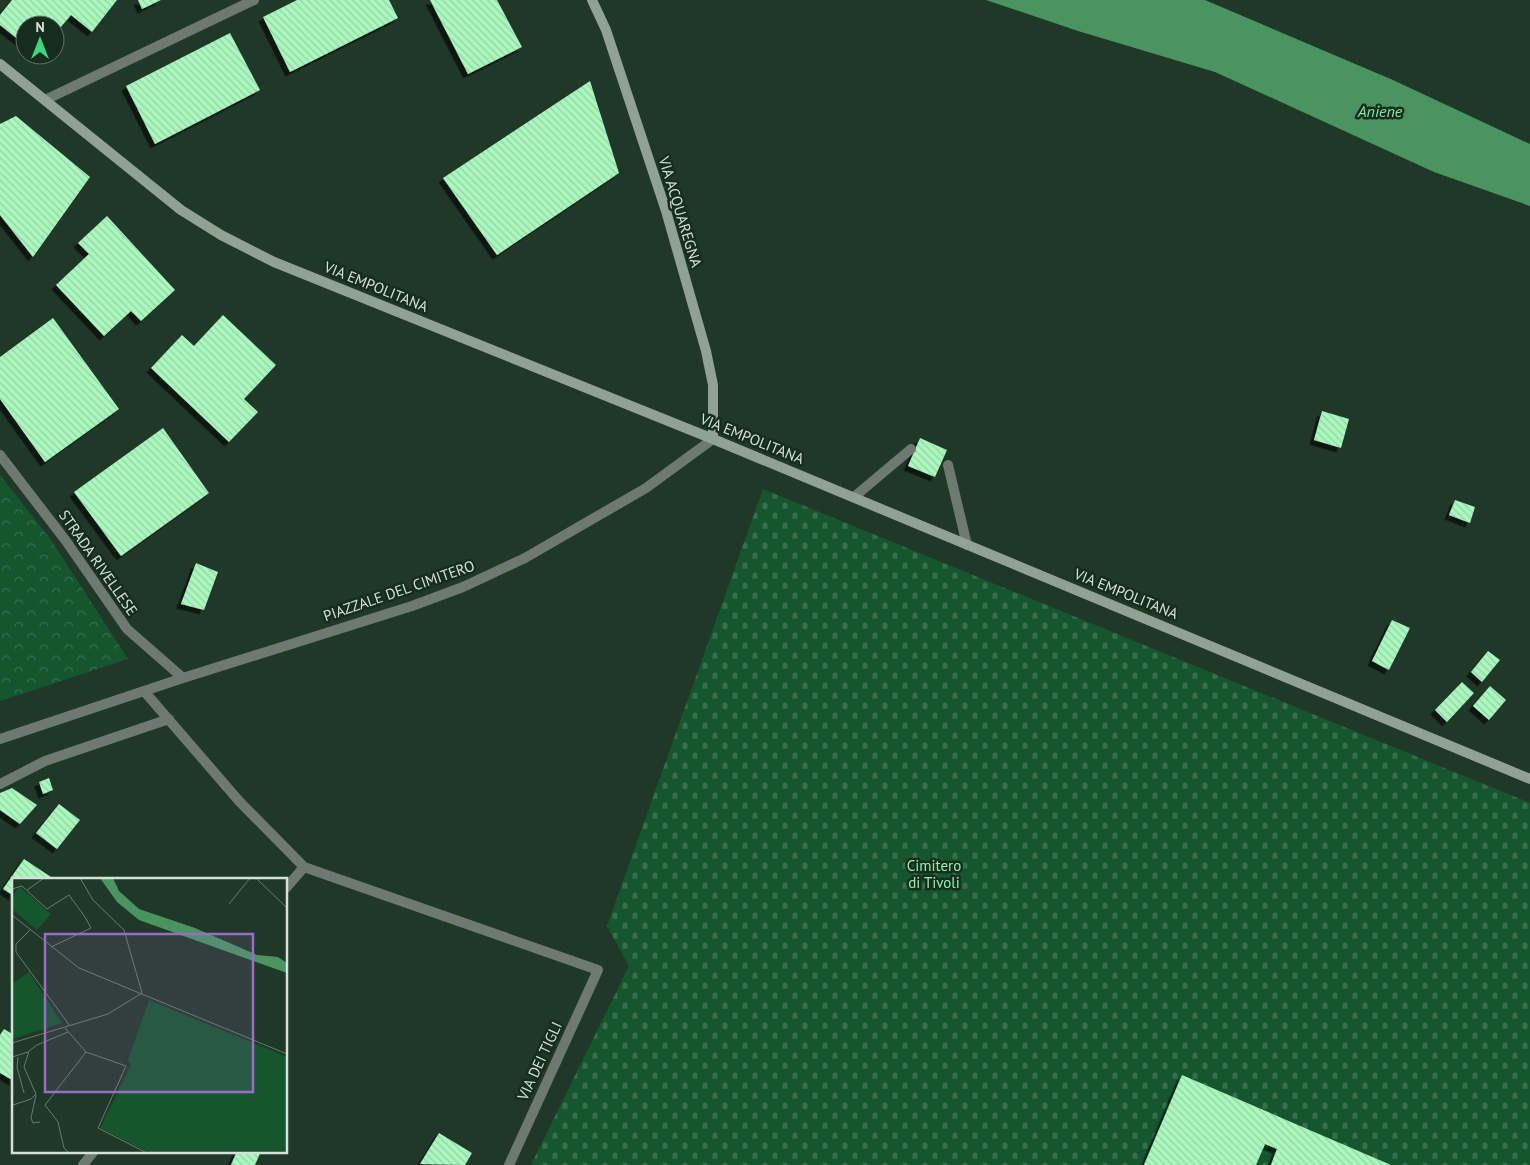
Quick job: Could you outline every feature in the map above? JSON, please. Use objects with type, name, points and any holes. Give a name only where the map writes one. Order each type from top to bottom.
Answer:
[{"type":"main road","name":"VIA ACQUAREGNA","points":[[592,0],[606,30],[663,202],[706,351],[713,385],[713,439]]},
{"type":"main road","name":"VIA EMPOLITANA","points":[[0,64],[181,210],[206,227],[290,269],[713,439],[1530,779]]},
{"type":"street","points":[[45,100],[254,0]]},
{"type":"street","name":"PIAZZALE DEL CIMITERO","points":[[0,739],[183,678],[412,606],[488,576],[525,558],[646,488],[713,439]]},
{"type":"street","points":[[854,498],[910,449]]},
{"type":"street","name":"STRADA RIVELLESE","points":[[0,455],[66,540],[127,629],[183,678]]},
{"type":"street","points":[[948,465],[967,544]]},
{"type":"street","points":[[144,691],[239,802],[304,867],[288,886]]},
{"type":"street","points":[[0,784],[45,761],[169,719]]},
{"type":"street","name":"VIA DEI TIGLI","points":[[304,867],[598,970],[509,1165]]},
{"type":"street","points":[[83,1165],[93,1152]]},
{"type":"green space","points":[[0,475],[51,540],[128,659],[0,701]]},
{"type":"green space","name":"Cimitero di Tivoli","points":[[763,489],[1530,803],[1530,1165],[531,1165],[629,966],[607,926]]},
{"type":"water","name":"Aniene","points":[[986,0],[1205,0],[1393,80],[1530,144],[1530,206],[1434,172],[1215,72],[1078,31]]},
{"type":"building","points":[[12,0],[117,0],[92,32],[71,15],[65,22],[65,15],[15,15],[15,37],[0,25],[0,15]]},
{"type":"building","points":[[138,0],[161,0],[142,9]]},
{"type":"building","points":[[297,0],[389,0],[398,18],[290,72],[263,17]]},
{"type":"building","points":[[430,0],[497,0],[522,47],[468,74]]},
{"type":"building","points":[[230,33],[260,90],[155,144],[126,86]]},
{"type":"building","points":[[590,81],[619,173],[497,255],[443,178]]},
{"type":"building","points":[[16,116],[90,177],[33,257],[0,215],[0,124]]},
{"type":"building","points":[[107,216],[175,290],[141,321],[131,311],[104,336],[56,285],[89,254],[78,243]]},
{"type":"building","points":[[223,315],[276,365],[244,399],[258,412],[229,442],[151,368],[182,335],[194,346]]},
{"type":"building","points":[[53,318],[119,409],[45,462],[0,399],[0,357]]},
{"type":"building","points":[[1322,411],[1349,419],[1341,448],[1314,440]]},
{"type":"building","points":[[163,428],[209,493],[121,556],[74,492]]},
{"type":"building","points":[[920,438],[947,450],[935,477],[908,466]]},
{"type":"building","points":[[1455,500],[1475,507],[1470,523],[1449,515]]},
{"type":"building","points":[[196,563],[218,572],[204,610],[181,604]]},
{"type":"building","points":[[1392,620],[1410,628],[1389,670],[1372,661]]},
{"type":"building","points":[[1488,651],[1500,660],[1482,682],[1471,672]]},
{"type":"building","points":[[1462,682],[1474,693],[1447,722],[1435,710]]},
{"type":"building","points":[[1490,686],[1506,700],[1489,720],[1473,706]]},
{"type":"building","points":[[49,778],[53,790],[43,794],[39,782]]},
{"type":"building","points":[[12,788],[37,805],[20,824],[0,810],[0,793]]},
{"type":"building","points":[[59,804],[80,820],[57,849],[36,833]]},
{"type":"building","points":[[24,859],[52,878],[12,878],[12,895],[3,889]]},
{"type":"building","points":[[4,1029],[12,1034],[12,1080],[0,1073],[0,1035]]},
{"type":"building","points":[[1182,1075],[1391,1165],[1271,1165],[1277,1149],[1265,1144],[1256,1165],[1144,1165]]},
{"type":"building","points":[[439,1133],[472,1153],[465,1165],[420,1164]]},
{"type":"building","points":[[237,1152],[261,1152],[255,1165],[231,1165]]}]
